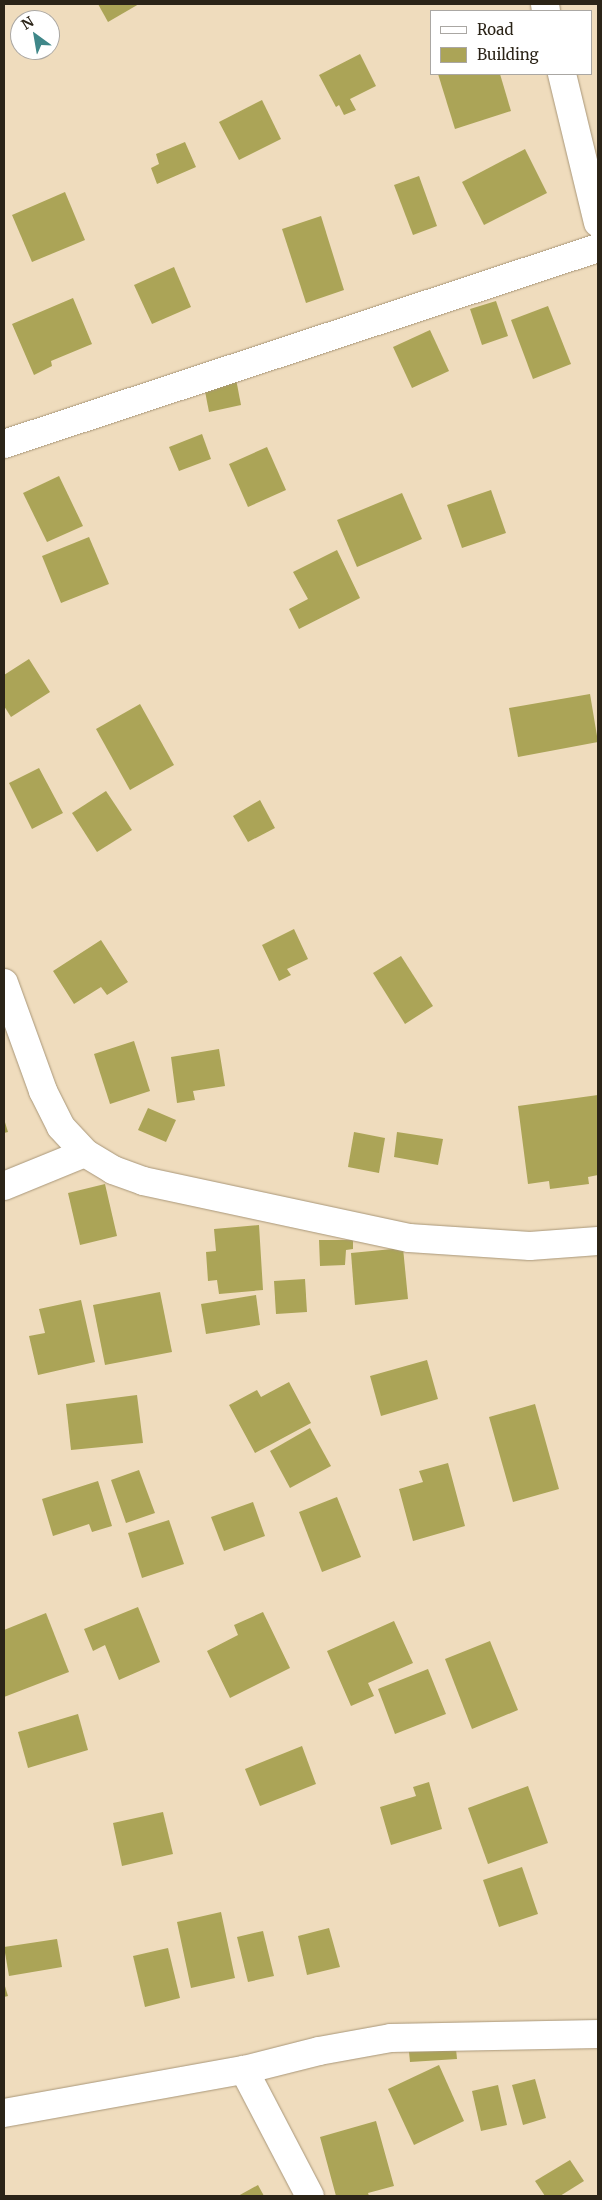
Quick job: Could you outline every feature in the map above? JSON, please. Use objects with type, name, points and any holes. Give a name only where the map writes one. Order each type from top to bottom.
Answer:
[{"type":"street","points":[[562,75],[598,223]]},
{"type":"street","points":[[4,444],[598,248]]},
{"type":"street","points":[[4,983],[57,1120],[85,1153],[113,1170],[143,1181],[409,1238],[530,1246],[598,1241]]},
{"type":"street","points":[[4,1186],[85,1153]]},
{"type":"street","points":[[4,2113],[244,2070],[319,2051],[391,2038],[598,2034]]},
{"type":"street","points":[[244,2070],[310,2196]]},
{"type":"building","points":[[98,4],[139,4],[108,22]]},
{"type":"building","points":[[360,54],[376,86],[350,99],[356,110],[344,115],[339,105],[336,107],[319,75]]},
{"type":"building","points":[[438,75],[500,75],[511,111],[455,129]]},
{"type":"building","points":[[262,100],[281,139],[239,160],[219,122]]},
{"type":"building","points":[[185,142],[196,167],[157,184],[151,168],[159,164],[156,154]]},
{"type":"building","points":[[525,149],[547,193],[484,225],[462,182]]},
{"type":"building","points":[[419,176],[437,226],[413,235],[394,185]]},
{"type":"building","points":[[65,192],[85,240],[32,262],[12,215]]},
{"type":"building","points":[[321,216],[344,290],[306,303],[282,229]]},
{"type":"building","points":[[174,267],[191,307],[152,324],[134,285]]},
{"type":"building","points":[[73,298],[92,344],[51,361],[52,366],[34,375],[12,324]]},
{"type":"building","points":[[496,301],[508,336],[482,345],[470,309]]},
{"type":"building","points":[[548,306],[571,364],[533,379],[511,320]]},
{"type":"building","points":[[430,330],[449,371],[412,388],[393,347]]},
{"type":"building","points":[[236,379],[241,405],[209,412],[204,386]]},
{"type":"building","points":[[202,434],[211,459],[179,471],[169,447]]},
{"type":"building","points":[[267,447],[286,490],[248,507],[229,464]]},
{"type":"building","points":[[59,476],[83,526],[47,542],[23,493]]},
{"type":"building","points":[[491,490],[506,533],[462,548],[447,505]]},
{"type":"building","points":[[402,493],[422,539],[357,567],[337,520]]},
{"type":"building","points":[[89,537],[109,584],[61,603],[42,556]]},
{"type":"building","points":[[337,550],[360,598],[299,629],[289,609],[308,599],[293,572]]},
{"type":"building","points":[[29,659],[50,692],[11,717],[4,706],[4,675]]},
{"type":"building","points":[[590,694],[598,742],[518,757],[509,708]]},
{"type":"building","points":[[140,704],[174,765],[130,790],[96,729]]},
{"type":"building","points":[[39,768],[63,813],[32,829],[9,783]]},
{"type":"building","points":[[106,791],[132,830],[97,852],[72,813]]},
{"type":"building","points":[[260,800],[275,828],[248,842],[233,816]]},
{"type":"building","points":[[294,929],[308,959],[287,969],[291,975],[279,981],[262,945]]},
{"type":"building","points":[[101,940],[128,982],[107,995],[101,987],[74,1004],[53,971]]},
{"type":"building","points":[[401,956],[433,1006],[405,1024],[373,973]]},
{"type":"building","points":[[134,1041],[150,1091],[110,1104],[94,1054]]},
{"type":"building","points":[[219,1049],[225,1086],[193,1091],[195,1100],[177,1103],[171,1057]]},
{"type":"building","points":[[598,1095],[598,1175],[588,1177],[589,1184],[550,1189],[549,1181],[528,1184],[518,1106]]},
{"type":"building","points":[[148,1108],[176,1120],[166,1142],[138,1130]]},
{"type":"building","points":[[4,1119],[8,1132],[4,1133]]},
{"type":"building","points":[[354,1132],[385,1138],[379,1173],[348,1167]]},
{"type":"building","points":[[397,1132],[443,1139],[438,1165],[394,1157]]},
{"type":"building","points":[[105,1184],[117,1236],[80,1245],[68,1193]]},
{"type":"building","points":[[259,1225],[263,1290],[219,1294],[217,1280],[208,1281],[206,1252],[216,1251],[214,1229]]},
{"type":"building","points":[[319,1240],[353,1240],[353,1249],[346,1250],[345,1265],[320,1266]]},
{"type":"building","points":[[403,1248],[408,1299],[355,1305],[351,1253]]},
{"type":"building","points":[[305,1279],[307,1312],[276,1314],[274,1281]]},
{"type":"building","points":[[160,1292],[172,1352],[105,1365],[93,1305]]},
{"type":"building","points":[[256,1295],[260,1325],[206,1334],[201,1304]]},
{"type":"building","points":[[81,1300],[95,1362],[38,1375],[29,1336],[45,1333],[39,1309]]},
{"type":"building","points":[[427,1360],[438,1399],[381,1416],[370,1376]]},
{"type":"building","points":[[289,1382],[311,1423],[255,1453],[229,1405],[257,1390],[261,1397]]},
{"type":"building","points":[[137,1395],[143,1443],[71,1450],[66,1404]]},
{"type":"building","points":[[535,1404],[559,1489],[513,1502],[489,1417]]},
{"type":"building","points":[[310,1428],[331,1466],[290,1488],[270,1451]]},
{"type":"building","points":[[448,1463],[465,1526],[413,1541],[399,1489],[423,1482],[419,1471]]},
{"type":"building","points":[[139,1470],[155,1513],[126,1523],[111,1480]]},
{"type":"building","points":[[98,1481],[112,1526],[92,1532],[89,1524],[53,1536],[42,1499]]},
{"type":"building","points":[[337,1497],[361,1557],[322,1572],[299,1512]]},
{"type":"building","points":[[253,1502],[265,1536],[224,1551],[211,1517]]},
{"type":"building","points":[[169,1520],[184,1564],[142,1578],[128,1533]]},
{"type":"building","points":[[138,1607],[160,1662],[119,1680],[105,1645],[93,1651],[84,1629]]},
{"type":"building","points":[[263,1612],[290,1668],[230,1698],[207,1651],[238,1635],[234,1625]]},
{"type":"building","points":[[46,1613],[69,1672],[4,1697],[4,1630]]},
{"type":"building","points":[[394,1621],[413,1663],[368,1683],[374,1696],[351,1706],[327,1651]]},
{"type":"building","points":[[490,1641],[518,1710],[472,1729],[445,1659]]},
{"type":"building","points":[[428,1669],[446,1714],[395,1734],[378,1689]]},
{"type":"building","points":[[78,1714],[88,1750],[28,1768],[18,1732]]},
{"type":"building","points":[[302,1746],[316,1784],[260,1806],[245,1769]]},
{"type":"building","points":[[429,1782],[442,1829],[391,1845],[380,1807],[416,1796],[413,1787]]},
{"type":"building","points":[[528,1786],[548,1843],[488,1864],[468,1808]]},
{"type":"building","points":[[163,1812],[173,1854],[122,1866],[113,1823]]},
{"type":"building","points":[[522,1867],[538,1914],[499,1927],[483,1880]]},
{"type":"building","points":[[221,1912],[235,1978],[191,1988],[177,1922]]},
{"type":"building","points":[[329,1928],[340,1967],[307,1975],[298,1936]]},
{"type":"building","points":[[263,1931],[274,1976],[248,1982],[237,1937]]},
{"type":"building","points":[[57,1939],[62,1967],[9,1976],[4,1947]]},
{"type":"building","points":[[168,1948],[180,1998],[145,2007],[133,1956]]},
{"type":"building","points":[[4,1983],[8,1996],[4,1997]]},
{"type":"building","points":[[455,2039],[457,2059],[410,2062],[408,2042]]},
{"type":"building","points":[[439,2065],[464,2121],[414,2145],[388,2089]]},
{"type":"building","points":[[535,2079],[546,2118],[523,2125],[512,2085]]},
{"type":"building","points":[[498,2085],[507,2125],[481,2131],[472,2091]]},
{"type":"building","points":[[376,2121],[394,2186],[368,2193],[369,2196],[336,2196],[320,2137]]},
{"type":"building","points":[[570,2160],[584,2181],[560,2196],[545,2196],[535,2181]]},
{"type":"building","points":[[258,2185],[264,2196],[238,2196]]}]
